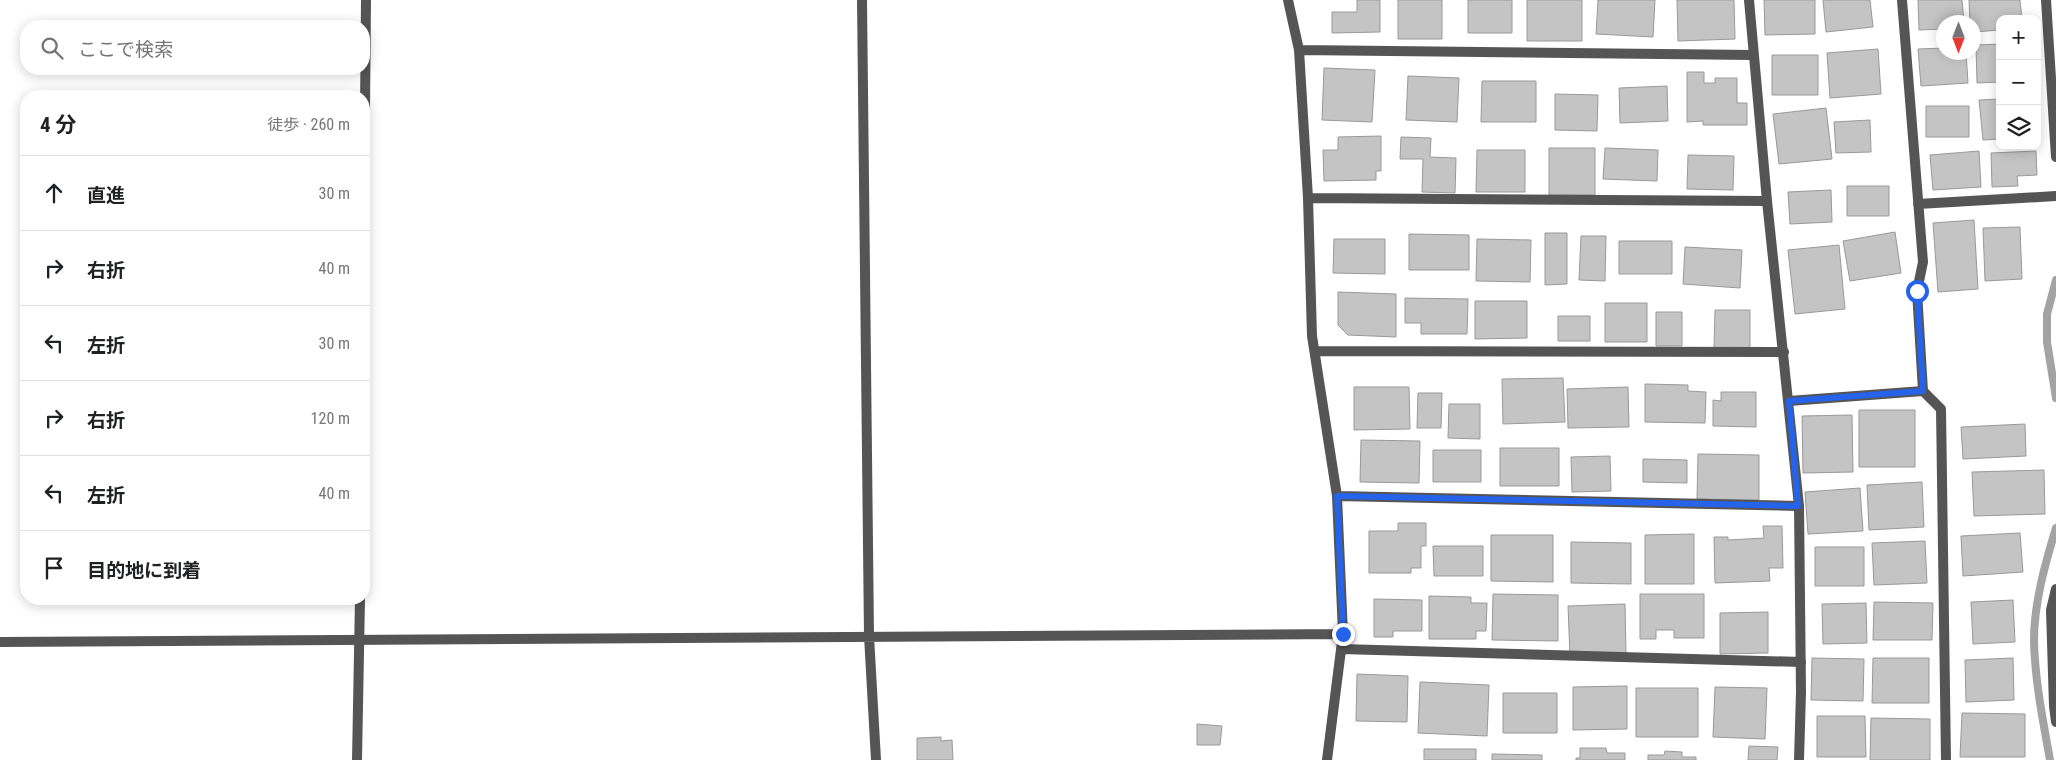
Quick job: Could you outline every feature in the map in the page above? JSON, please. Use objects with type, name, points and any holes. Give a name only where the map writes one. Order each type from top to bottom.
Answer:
[{"type":"street","points":[[366,0],[366,20]]},
{"type":"street","points":[[862,0],[869,636],[876,760]]},
{"type":"street","points":[[1288,0],[1299,50],[1308,198],[1312,336],[1337,496],[1343,634],[1327,760]]},
{"type":"street","points":[[1749,0],[1798,506],[1801,662],[1799,760]]},
{"type":"street","points":[[1902,0],[1923,262],[1917,291],[1923,391],[1942,409],[1946,760]]},
{"type":"street","points":[[2046,0],[2056,157]]},
{"type":"street","points":[[1299,50],[1753,55]]},
{"type":"street","points":[[365,75],[365,90]]},
{"type":"street","points":[[1918,204],[2056,196]]},
{"type":"street","points":[[1308,198],[1767,201]]},
{"type":"street","points":[[1314,350],[1784,352]]},
{"type":"street","points":[[1789,401],[1923,391]]},
{"type":"street","points":[[1337,496],[1798,506]]},
{"type":"street","points":[[2056,589],[2051,610],[2056,722]]},
{"type":"street","points":[[357,760],[360,605]]},
{"type":"street","points":[[0,642],[1343,634]]},
{"type":"street","points":[[1341,649],[1801,662]]},
{"type":"building","points":[[1357,0],[1380,0],[1380,32],[1332,33],[1332,12],[1357,12]]},
{"type":"building","points":[[1398,0],[1442,0],[1442,39],[1398,39]]},
{"type":"building","points":[[1468,0],[1512,0],[1512,33],[1468,33]]},
{"type":"building","points":[[1527,0],[1582,0],[1582,41],[1527,41]]},
{"type":"building","points":[[1598,0],[1655,0],[1653,37],[1596,34]]},
{"type":"building","points":[[1677,0],[1734,0],[1735,39],[1678,41]]},
{"type":"building","points":[[1764,0],[1815,0],[1815,34],[1765,35]]},
{"type":"building","points":[[1823,0],[1870,0],[1873,27],[1826,32]]},
{"type":"building","points":[[1918,0],[1962,0],[1963,15],[1936,15],[1936,29],[1919,30]]},
{"type":"building","points":[[1969,0],[2020,0],[2022,15],[1996,15],[1996,30],[1981,31],[1981,15],[1970,15]]},
{"type":"building","points":[[1996,44],[1996,82],[1977,83],[1976,60],[1981,60],[1981,45]]},
{"type":"building","points":[[1936,48],[1936,60],[1967,60],[1968,83],[1921,86],[1918,49]]},
{"type":"building","points":[[1878,49],[1881,94],[1830,98],[1827,53]]},
{"type":"building","points":[[1772,55],[1818,55],[1818,95],[1772,95]]},
{"type":"building","points":[[1324,68],[1375,70],[1372,122],[1322,120]]},
{"type":"building","points":[[1687,72],[1704,72],[1704,83],[1715,83],[1715,78],[1737,78],[1737,103],[1747,103],[1747,125],[1703,125],[1703,121],[1687,122]]},
{"type":"building","points":[[1408,76],[1459,78],[1457,122],[1406,120]]},
{"type":"building","points":[[1482,81],[1536,81],[1536,122],[1481,122]]},
{"type":"building","points":[[1667,86],[1668,121],[1620,123],[1619,88]]},
{"type":"building","points":[[1555,94],[1598,95],[1597,131],[1555,130]]},
{"type":"building","points":[[1996,99],[1996,139],[1983,140],[1979,100]]},
{"type":"building","points":[[1926,106],[1969,106],[1969,137],[1926,137]]},
{"type":"building","points":[[1826,108],[1832,159],[1779,164],[1773,114]]},
{"type":"building","points":[[1870,120],[1871,152],[1836,153],[1834,122]]},
{"type":"building","points":[[1381,136],[1381,171],[1376,171],[1376,180],[1324,181],[1323,150],[1338,150],[1338,137]]},
{"type":"building","points":[[1401,137],[1431,138],[1430,157],[1456,158],[1455,193],[1422,192],[1423,159],[1400,159]]},
{"type":"building","points":[[1549,148],[1595,148],[1595,195],[1549,195]]},
{"type":"building","points":[[1605,148],[1658,150],[1657,181],[1603,179]]},
{"type":"building","points":[[1477,150],[1525,150],[1525,192],[1476,192]]},
{"type":"building","points":[[1979,151],[1981,187],[1933,190],[1930,155]]},
{"type":"building","points":[[2036,151],[2037,175],[2017,176],[2018,186],[1992,187],[1991,153]]},
{"type":"building","points":[[1688,155],[1734,156],[1733,190],[1687,189]]},
{"type":"building","points":[[1847,186],[1889,186],[1889,216],[1847,216]]},
{"type":"building","points":[[1831,190],[1832,222],[1790,224],[1788,192]]},
{"type":"building","points":[[1974,220],[1978,289],[1938,292],[1933,223]]},
{"type":"building","points":[[2020,227],[2022,279],[1985,281],[1983,228]]},
{"type":"building","points":[[1895,232],[1901,273],[1850,281],[1843,241]]},
{"type":"building","points":[[1545,233],[1567,233],[1567,284],[1545,285]]},
{"type":"building","points":[[1409,234],[1469,235],[1469,270],[1409,270]]},
{"type":"building","points":[[1581,236],[1606,236],[1605,281],[1579,280]]},
{"type":"building","points":[[1334,239],[1385,239],[1385,274],[1333,273]]},
{"type":"building","points":[[1477,239],[1531,240],[1530,282],[1476,281]]},
{"type":"building","points":[[1619,241],[1672,241],[1672,274],[1619,274]]},
{"type":"building","points":[[1839,245],[1845,309],[1795,314],[1788,250]]},
{"type":"building","points":[[1685,247],[1742,250],[1740,288],[1683,284]]},
{"type":"building","points":[[1338,292],[1396,294],[1396,337],[1348,335],[1338,325]]},
{"type":"building","points":[[1405,298],[1468,299],[1467,334],[1421,334],[1421,323],[1405,323]]},
{"type":"building","points":[[1475,301],[1527,301],[1527,338],[1475,339]]},
{"type":"building","points":[[1605,303],[1647,303],[1647,342],[1605,342]]},
{"type":"building","points":[[1715,310],[1750,310],[1750,349],[1714,348]]},
{"type":"building","points":[[1656,312],[1682,312],[1682,346],[1656,346]]},
{"type":"building","points":[[1558,316],[1590,316],[1590,341],[1558,341]]},
{"type":"building","points":[[1563,378],[1565,422],[1503,424],[1502,379]]},
{"type":"building","points":[[1645,384],[1688,385],[1688,391],[1706,392],[1705,423],[1645,422]]},
{"type":"building","points":[[1354,387],[1409,387],[1410,429],[1354,430]]},
{"type":"building","points":[[1628,387],[1629,427],[1568,428],[1567,389]]},
{"type":"building","points":[[1721,392],[1756,392],[1756,427],[1713,426],[1713,400],[1721,401]]},
{"type":"building","points":[[1418,393],[1442,393],[1441,428],[1417,428]]},
{"type":"building","points":[[1449,404],[1480,404],[1480,439],[1448,438]]},
{"type":"building","points":[[1859,410],[1915,410],[1915,467],[1859,467]]},
{"type":"building","points":[[1852,415],[1853,472],[1803,473],[1802,416]]},
{"type":"building","points":[[2025,424],[2026,456],[1963,459],[1961,427]]},
{"type":"building","points":[[1361,440],[1420,441],[1419,483],[1360,482]]},
{"type":"building","points":[[1500,448],[1559,448],[1559,486],[1500,486]]},
{"type":"building","points":[[1433,450],[1481,450],[1481,482],[1433,482]]},
{"type":"building","points":[[1698,454],[1759,455],[1759,500],[1697,499]]},
{"type":"building","points":[[1610,456],[1611,491],[1572,492],[1571,457]]},
{"type":"building","points":[[1643,459],[1687,460],[1687,483],[1643,482]]},
{"type":"building","points":[[2044,470],[2045,514],[1974,516],[1972,472]]},
{"type":"building","points":[[1922,482],[1924,527],[1869,530],[1867,485]]},
{"type":"building","points":[[1860,488],[1863,531],[1808,534],[1805,492]]},
{"type":"building","points":[[1398,523],[1426,523],[1426,546],[1421,546],[1421,568],[1411,568],[1411,573],[1369,573],[1369,531],[1398,531]]},
{"type":"building","points":[[1763,526],[1782,526],[1783,568],[1769,568],[1770,581],[1715,583],[1714,537],[1728,537],[1728,540],[1764,538]]},
{"type":"building","points":[[2020,533],[2023,572],[1963,576],[1961,536]]},
{"type":"building","points":[[1694,534],[1694,584],[1645,584],[1645,535]]},
{"type":"building","points":[[1491,535],[1553,535],[1553,582],[1491,581]]},
{"type":"building","points":[[1925,541],[1927,583],[1874,585],[1872,543]]},
{"type":"building","points":[[1571,542],[1631,543],[1631,584],[1571,583]]},
{"type":"building","points":[[1433,546],[1483,546],[1483,576],[1434,576]]},
{"type":"building","points":[[1815,547],[1864,547],[1864,586],[1815,586]]},
{"type":"building","points":[[1493,594],[1558,595],[1558,641],[1492,640]]},
{"type":"building","points":[[1640,594],[1704,594],[1704,638],[1674,638],[1674,630],[1656,630],[1656,639],[1640,639]]},
{"type":"building","points":[[1429,596],[1471,597],[1471,603],[1487,603],[1486,631],[1476,631],[1476,639],[1429,639]]},
{"type":"building","points":[[1374,599],[1422,600],[1422,631],[1393,631],[1393,637],[1374,637]]},
{"type":"building","points":[[2013,600],[2015,642],[1973,644],[1971,602]]},
{"type":"building","points":[[1874,602],[1933,603],[1932,640],[1873,640]]},
{"type":"building","points":[[1866,603],[1867,643],[1823,644],[1822,604]]},
{"type":"building","points":[[1625,604],[1626,654],[1570,656],[1568,606]]},
{"type":"building","points":[[1768,612],[1768,653],[1720,654],[1720,613]]},
{"type":"building","points":[[1812,658],[1864,659],[1863,701],[1811,700]]},
{"type":"building","points":[[1873,658],[1929,658],[1929,703],[1872,703]]},
{"type":"building","points":[[2013,658],[2014,700],[1966,702],[1965,660]]},
{"type":"building","points":[[1357,674],[1408,676],[1407,722],[1356,721]]},
{"type":"building","points":[[1420,682],[1489,685],[1487,736],[1418,733]]},
{"type":"building","points":[[1627,686],[1627,729],[1573,730],[1573,687]]},
{"type":"building","points":[[1715,687],[1767,688],[1765,739],[1713,737]]},
{"type":"building","points":[[1636,688],[1698,688],[1698,737],[1636,737]]},
{"type":"building","points":[[1503,693],[1557,693],[1557,733],[1503,733]]},
{"type":"building","points":[[1962,713],[2025,714],[2025,757],[1960,757]]},
{"type":"building","points":[[1817,716],[1865,716],[1866,757],[1817,757]]},
{"type":"building","points":[[1871,718],[1930,719],[1930,760],[1870,760]]},
{"type":"building","points":[[1197,724],[1222,726],[1220,745],[1197,745]]},
{"type":"building","points":[[941,737],[941,741],[952,740],[953,760],[917,760],[917,738]]},
{"type":"building","points":[[1749,746],[1778,747],[1777,760],[1748,760]]},
{"type":"building","points":[[1580,748],[1606,748],[1607,753],[1625,753],[1625,760],[1576,760],[1576,758],[1580,758]]},
{"type":"building","points":[[1424,749],[1476,749],[1476,760],[1424,760]]},
{"type":"building","points":[[1665,751],[1682,752],[1682,757],[1696,757],[1696,760],[1648,760],[1648,755],[1664,755]]},
{"type":"building","points":[[1492,754],[1542,755],[1542,760],[1492,760]]},
{"type":"waterway","points":[[2056,280],[2047,314],[2047,342],[2056,398]]},
{"type":"waterway","points":[[2050,760],[2038,686],[2034,627],[2044,570],[2056,528]]},
{"type":"route","points":[[1343,634],[1337,496],[1798,506],[1789,401],[1923,391],[1917,291]]}]
